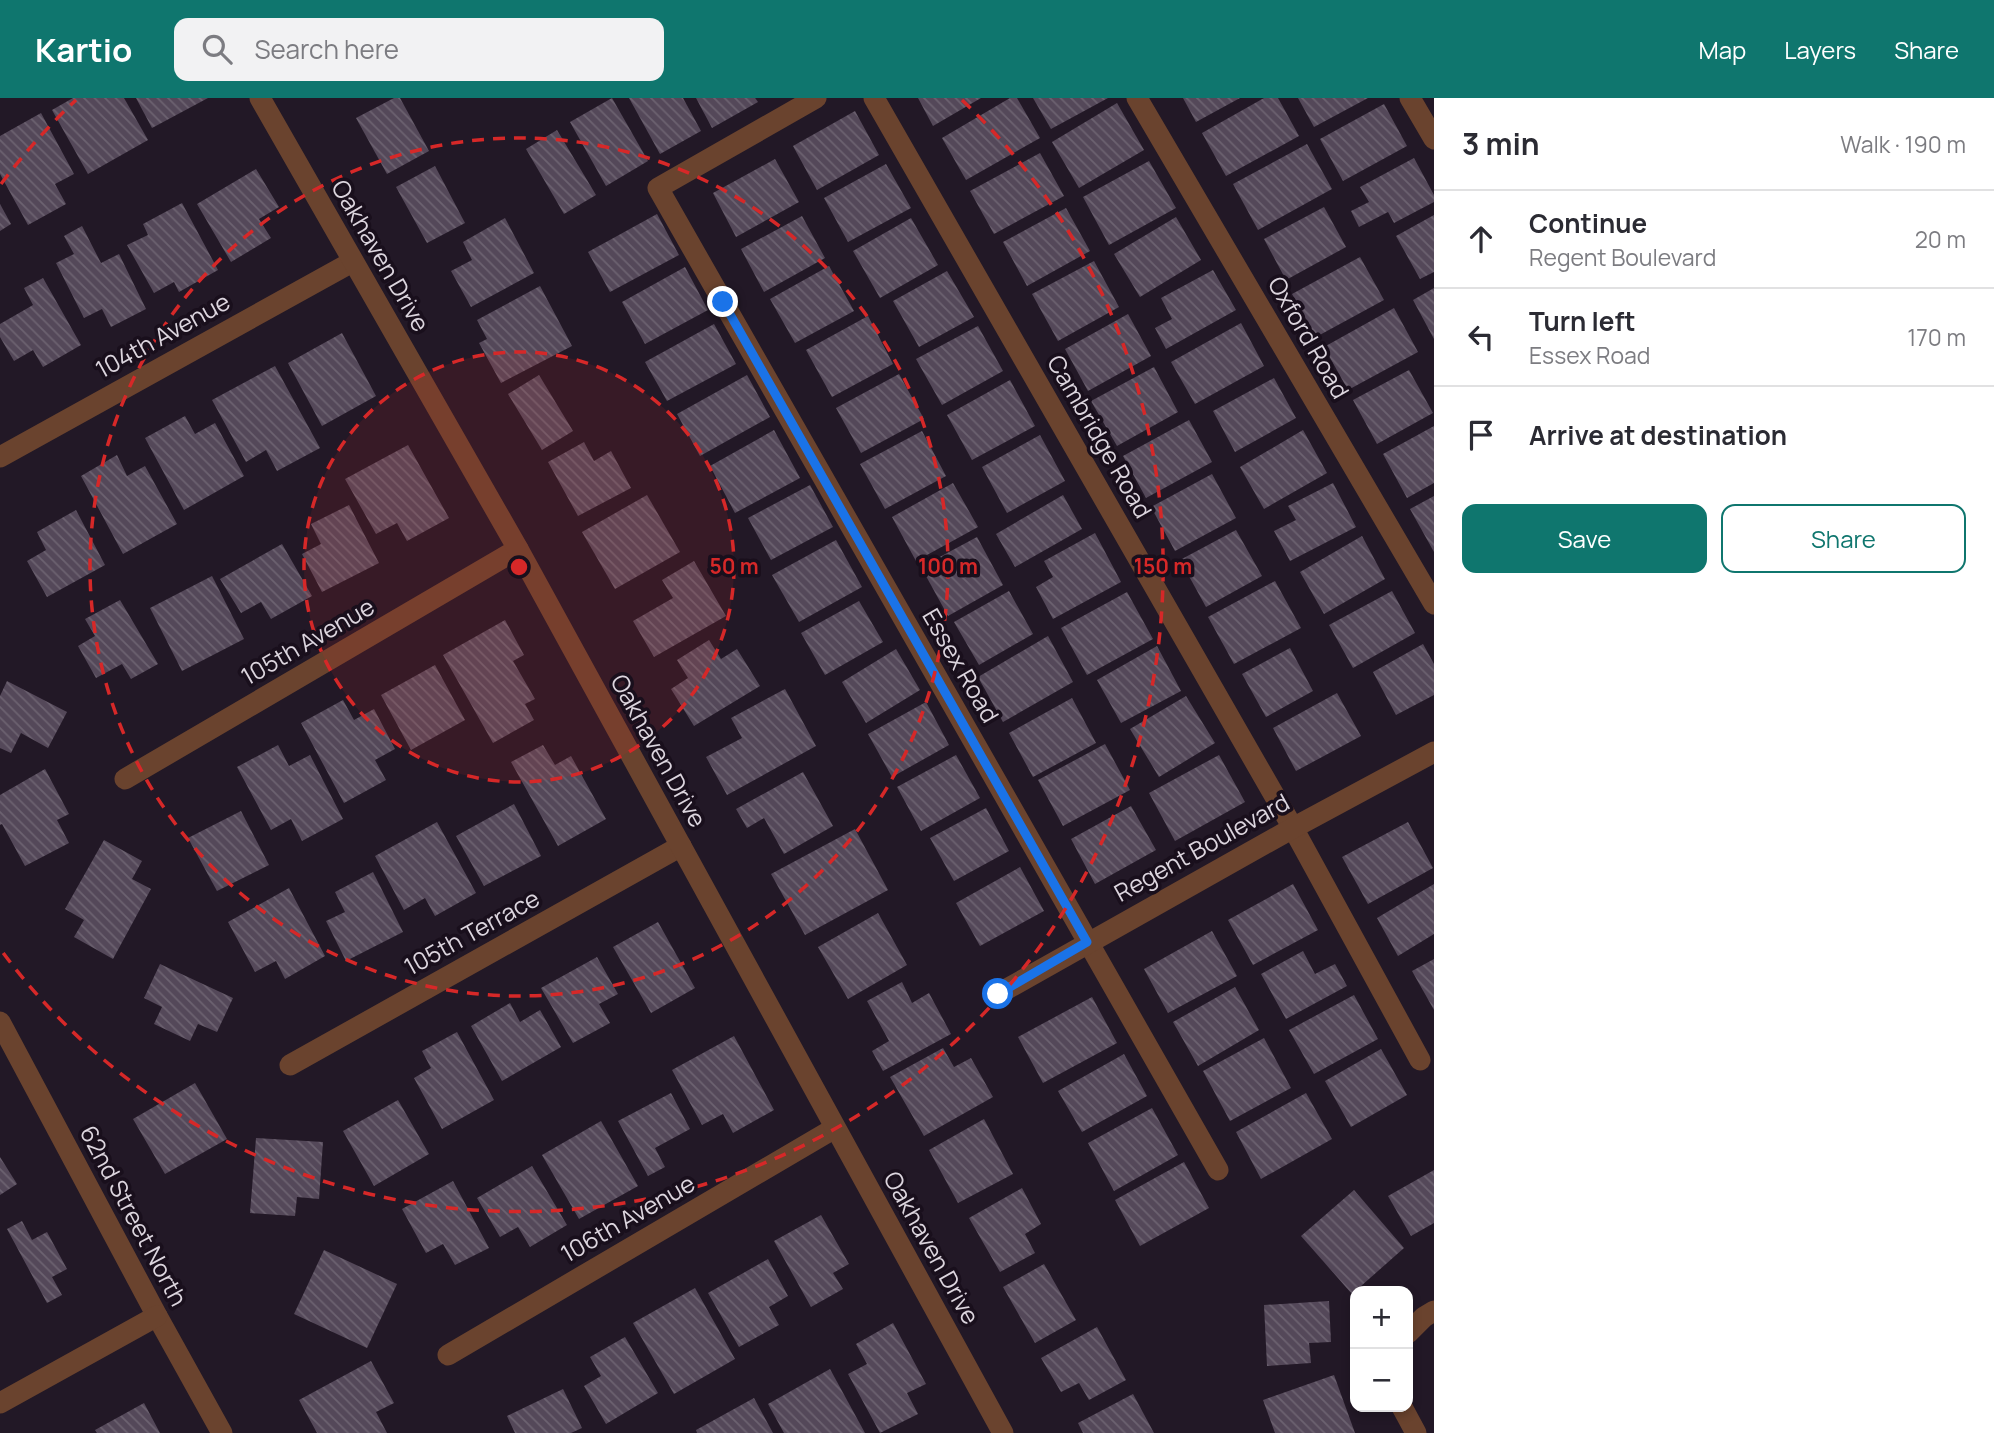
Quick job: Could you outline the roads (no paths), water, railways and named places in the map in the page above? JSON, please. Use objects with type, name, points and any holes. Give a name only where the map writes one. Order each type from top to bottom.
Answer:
[{"type":"street","name":"Oakhaven Drive","points":[[260,98],[518,549],[1003,1433]]},
{"type":"street","name":"Essex Road","points":[[816,98],[658,188],[1218,1170]]},
{"type":"street","name":"Cambridge Road","points":[[874,98],[1293,828],[1420,1060]]},
{"type":"street","name":"Oxford Road","points":[[1137,98],[1434,604]]},
{"type":"street","points":[[1410,98],[1434,139]]},
{"type":"street","name":"104th Avenue","points":[[0,457],[352,262]]},
{"type":"street","name":"105th Avenue","points":[[125,779],[518,549]]},
{"type":"street","name":"Regent Boulevard","points":[[998,994],[1087,942],[1434,752]]},
{"type":"street","name":"105th Terrace","points":[[290,1066],[681,846]]},
{"type":"street","name":"62nd Street North","points":[[0,1022],[222,1433]]},
{"type":"street","name":"106th Avenue","points":[[448,1355],[835,1128]]},
{"type":"street","points":[[1413,1328],[1434,1311]]},
{"type":"street","points":[[0,1403],[157,1317]]},
{"type":"street","points":[[1405,1412],[1416,1433]]}]
